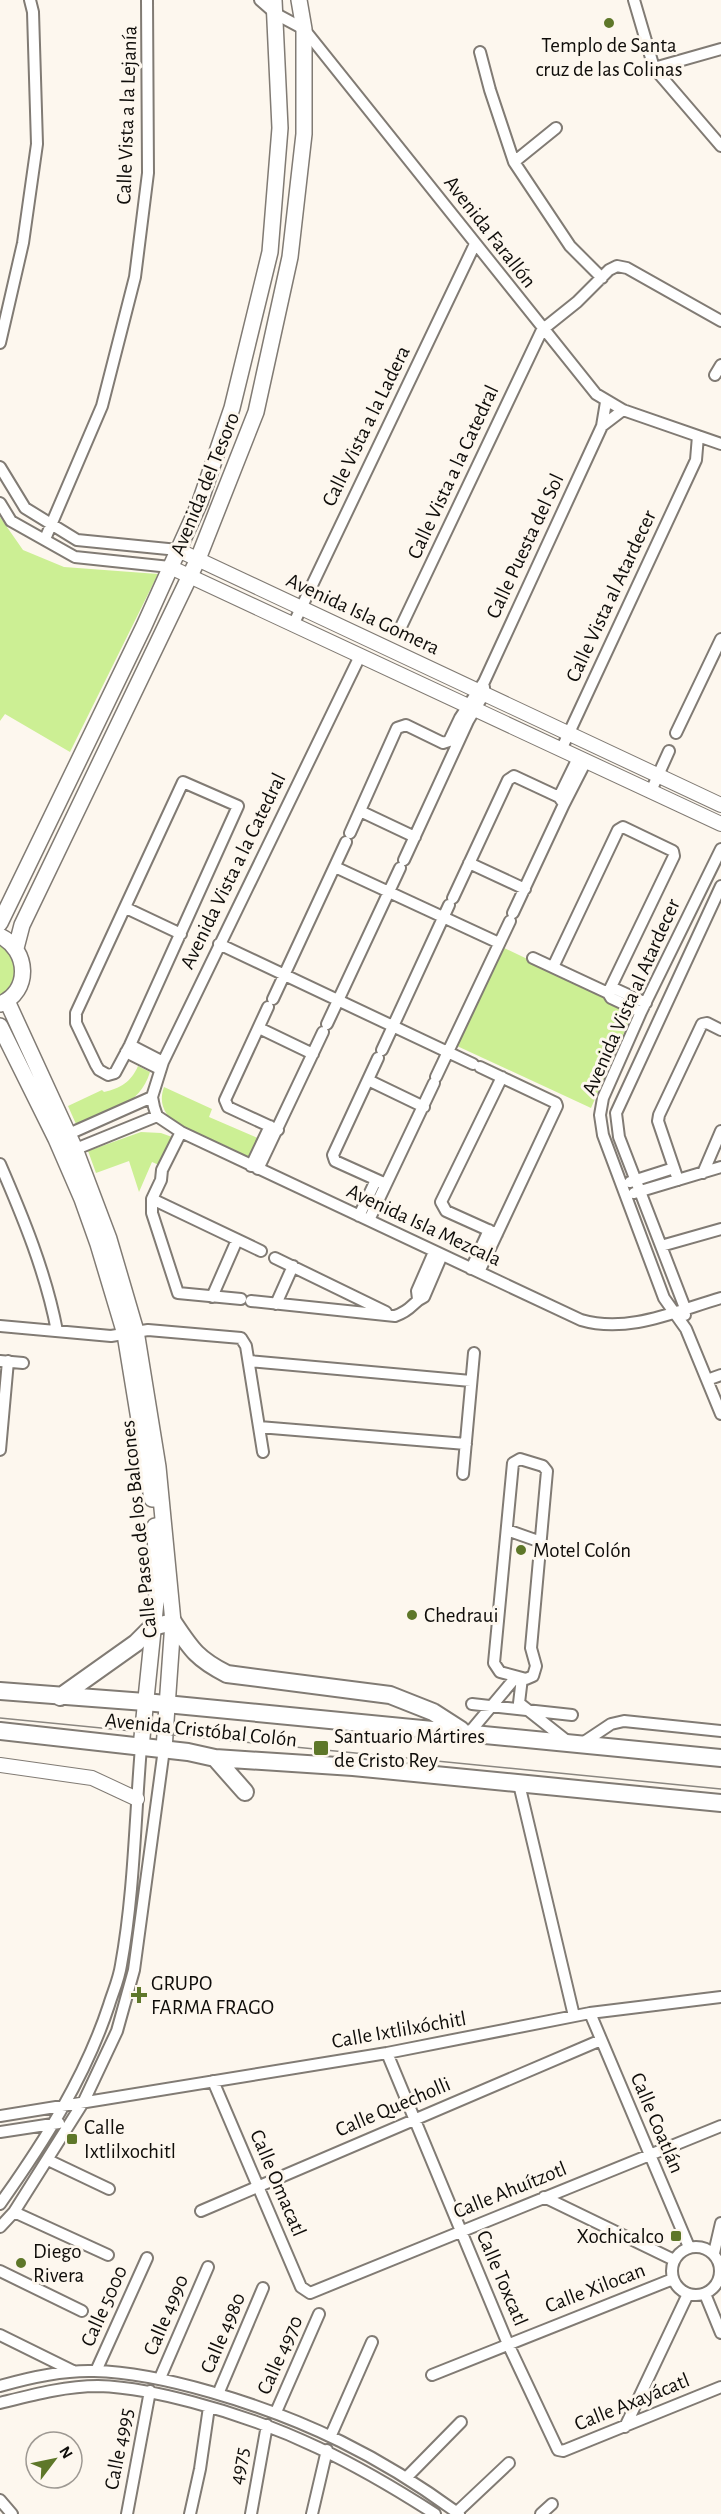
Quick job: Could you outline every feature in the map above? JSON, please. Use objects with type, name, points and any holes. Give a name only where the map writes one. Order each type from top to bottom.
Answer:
[{"type":"main road","name":"Avenida del Tesoro","points":[[16,948],[22,925],[198,560],[256,412],[290,257],[304,134],[304,29],[299,0]]},
{"type":"main road","name":"Avenida del Tesoro","points":[[0,923],[144,626],[200,501],[231,408],[270,252],[280,129],[275,7]]},
{"type":"main road","points":[[0,936],[16,948],[23,969],[18,990],[3,1003]]},
{"type":"main road","name":"Calle Paseo de los Balcones","points":[[3,1003],[109,1239],[131,1333],[158,1467],[173,1622],[164,1749]]},
{"type":"main road","name":"Calle Paseo de los Balcones","points":[[0,1026],[62,1137]]},
{"type":"main road","name":"Calle Paseo de los Balcones","points":[[131,1333],[154,1512],[157,1592],[141,1747]]},
{"type":"main road","points":[[60,1697],[136,1643],[152,1627],[173,1622],[192,1651],[207,1664],[227,1674],[390,1695],[433,1712],[467,1733]]},
{"type":"main road","name":"Avenida Cristóbal Colón","points":[[0,1691],[145,1702],[721,1758]]},
{"type":"main road","name":"Avenida Cristóbal Colón","points":[[0,1731],[164,1749],[215,1758],[353,1767],[721,1803]]},
{"type":"main road","points":[[215,1758],[245,1792]]},
{"type":"street","points":[[0,343],[23,243],[37,144],[33,12],[30,0]]},
{"type":"street","name":"Calle Vista a la Lejanía","points":[[45,539],[102,406],[135,277],[148,173],[147,0]]},
{"type":"street","name":"Avenida Farallón","points":[[260,0],[275,7],[304,29],[586,384],[606,402],[623,410],[719,444]]},
{"type":"street","points":[[634,0],[654,68],[721,146]]},
{"type":"street","points":[[654,68],[721,49]]},
{"type":"street","points":[[480,52],[514,162],[570,246],[602,278]]},
{"type":"street","points":[[514,162],[556,128]]},
{"type":"street","points":[[709,133],[721,129]]},
{"type":"street","name":"Calle Vista a la Ladera","points":[[293,625],[475,244]]},
{"type":"street","points":[[542,330],[577,302],[609,270],[617,266],[627,268],[721,321]]},
{"type":"street","name":"Calle Vista a la Catedral","points":[[399,631],[542,330]]},
{"type":"street","points":[[715,375],[721,365]]},
{"type":"street","name":"Calle Puesta del Sol","points":[[471,708],[482,689],[602,426],[606,402]]},
{"type":"street","name":"Calle Puesta del Sol","points":[[602,426],[623,410]]},
{"type":"street","name":"Calle Vista al Atardecer","points":[[561,750],[696,460],[698,436]]},
{"type":"street","name":"Calle Vista al Atardecer","points":[[696,460],[719,444]]},
{"type":"street","name":"Avenida Isla Gomera","points":[[0,468],[25,508],[77,540],[178,550],[482,689],[568,733],[721,805]]},
{"type":"street","name":"Avenida Isla Gomera","points":[[0,502],[11,521],[75,556],[170,567],[721,824]]},
{"type":"street","points":[[676,733],[721,639]]},
{"type":"street","name":"Avenida Vista a la Catedral","points":[[154,1106],[161,1066],[360,656]]},
{"type":"street","points":[[274,1128],[228,1107],[225,1100],[398,728],[406,725],[443,743],[449,741],[471,708]]},
{"type":"street","points":[[255,1168],[313,1054],[415,837],[471,708]]},
{"type":"street","points":[[651,791],[669,751]]},
{"type":"street","points":[[364,1218],[381,1182],[424,1107],[582,760]]},
{"type":"street","points":[[381,1182],[335,1161],[333,1155],[469,862],[510,777],[514,776],[563,800]]},
{"type":"street","points":[[183,782],[238,806],[181,934],[128,1049],[115,1072],[112,1075],[104,1074],[96,1065],[75,1018],[183,782]]},
{"type":"street","points":[[360,811],[415,837]]},
{"type":"street","points":[[553,967],[618,830],[623,827],[673,851],[674,856],[609,990]]},
{"type":"street","name":"Avenida Vista al Atardecer","points":[[721,849],[603,1098],[600,1115],[603,1135],[664,1298],[686,1329],[721,1414]]},
{"type":"street","points":[[469,862],[525,889]]},
{"type":"street","points":[[335,867],[499,943]]},
{"type":"street","name":"Avenida Vista al Atardecer","points":[[686,1329],[685,1308],[617,1130],[616,1113],[721,886]]},
{"type":"street","points":[[126,908],[181,934]]},
{"type":"street","points":[[220,941],[338,1000],[556,1103],[557,1106],[475,1271]]},
{"type":"street","points":[[533,957],[644,1008]]},
{"type":"street","points":[[678,1180],[658,1121],[659,1115],[702,1024],[707,1023],[721,1030]]},
{"type":"street","points":[[259,1028],[313,1054]]},
{"type":"street","points":[[128,1049],[161,1066]]},
{"type":"street","points":[[493,1232],[446,1210],[442,1207],[441,1202],[502,1077]]},
{"type":"street","points":[[368,1080],[424,1107]]},
{"type":"street","points":[[62,1137],[154,1106]]},
{"type":"street","points":[[68,1151],[154,1106]]},
{"type":"street","name":"Avenida Isla Mezcala","points":[[154,1106],[184,1133],[475,1271],[594,1324],[632,1324],[721,1298]]},
{"type":"street","points":[[703,1173],[721,1131]]},
{"type":"street","points":[[184,1133],[162,1170],[161,1180],[152,1199],[152,1213],[178,1293],[395,1316],[410,1310],[418,1299],[417,1292],[439,1254]]},
{"type":"street","points":[[0,1164],[24,1220],[53,1310],[57,1331]]},
{"type":"street","points":[[623,1190],[678,1180],[721,1167]]},
{"type":"street","points":[[638,1186],[674,1168]]},
{"type":"street","points":[[152,1199],[261,1251]]},
{"type":"street","points":[[661,1246],[721,1229]]},
{"type":"street","points":[[212,1297],[237,1240]]},
{"type":"street","points":[[275,1258],[395,1316]]},
{"type":"street","points":[[276,1304],[293,1266]]},
{"type":"street","points":[[0,1326],[111,1336],[148,1330],[239,1337],[246,1343],[263,1452]]},
{"type":"street","points":[[464,1474],[474,1353]]},
{"type":"street","points":[[0,1450],[4,1361],[22,1363]]},
{"type":"street","points":[[249,1361],[471,1381]]},
{"type":"street","points":[[707,1380],[721,1375]]},
{"type":"street","points":[[259,1427],[466,1444]]},
{"type":"street","points":[[518,1459],[543,1466],[547,1472],[541,1542],[531,1648],[536,1669],[530,1678],[519,1677],[500,1672],[494,1664],[513,1462],[518,1459]]},
{"type":"street","points":[[507,1530],[541,1542]]},
{"type":"street","points":[[467,1733],[519,1677]]},
{"type":"street","points":[[519,1677],[519,1703],[576,1744],[611,1724],[624,1721],[721,1731]]},
{"type":"street","points":[[472,1704],[572,1715]]},
{"type":"street","name":"Calle Paseo de los Balcones","points":[[0,2204],[65,2104],[101,2028],[121,1967],[141,1747]]},
{"type":"street","name":"Calle Paseo de los Balcones","points":[[0,2227],[14,2212],[84,2101],[117,2031],[134,1970],[164,1749]]},
{"type":"street","points":[[0,1765],[92,1778],[137,1799]]},
{"type":"street","points":[[139,1774],[142,1782],[150,1785],[160,1778]]},
{"type":"street","points":[[519,1784],[574,2016]]},
{"type":"street","name":"Calle Ixtlilxóchitl","points":[[0,2116],[387,2053],[590,2013],[721,1996]]},
{"type":"street","name":"Calle Coatlán","points":[[590,2013],[648,2155],[689,2247]]},
{"type":"street","name":"Calle Quecholli","points":[[201,2211],[601,2040]]},
{"type":"street","name":"Calle Toxcatl","points":[[387,2053],[508,2344],[558,2450]]},
{"type":"street","name":"Calle Omacatl","points":[[213,2081],[301,2288],[307,2292],[314,2292]]},
{"type":"street","points":[[0,2132],[72,2120]]},
{"type":"street","name":"Calle Ahuítzotl","points":[[314,2292],[721,2126]]},
{"type":"street","points":[[48,2160],[109,2189]]},
{"type":"street","points":[[543,2197],[674,2260]]},
{"type":"street","points":[[14,2212],[108,2255]]},
{"type":"street","points":[[718,2259],[704,2247],[689,2247],[681,2251],[674,2260],[673,2279],[680,2289],[688,2294],[705,2294],[716,2286],[721,2276],[718,2259],[721,2223]]},
{"type":"street","name":"Calle 5000","points":[[96,2371],[147,2258]]},
{"type":"street","name":"Calle 4990","points":[[160,2378],[208,2267]]},
{"type":"street","points":[[0,2271],[82,2311]]},
{"type":"street","name":"Calle Xilocan","points":[[432,2375],[673,2279]]},
{"type":"street","name":"Calle 4980","points":[[218,2394],[263,2288]]},
{"type":"street","points":[[625,2427],[688,2294]]},
{"type":"street","points":[[705,2294],[721,2333]]},
{"type":"street","name":"Calle 4970","points":[[276,2412],[319,2314]]},
{"type":"street","points":[[0,2335],[74,2371]]},
{"type":"street","points":[[331,2435],[372,2342]]},
{"type":"street","points":[[0,2385],[35,2376],[96,2371],[160,2378],[218,2394],[276,2412],[331,2435],[369,2455],[458,2513],[509,2463]]},
{"type":"street","points":[[0,2403],[71,2388],[99,2386],[150,2391],[210,2406],[267,2425],[327,2450],[376,2476],[435,2514]]},
{"type":"street","name":"Calle Axayácatl","points":[[558,2450],[563,2451],[721,2387]]},
{"type":"street","name":"Calle 4995","points":[[127,2514],[150,2391]]},
{"type":"street","points":[[190,2514],[210,2406]]},
{"type":"street","points":[[406,2478],[461,2421]]},
{"type":"street","name":"4975","points":[[251,2514],[267,2425]]},
{"type":"street","points":[[312,2514],[327,2450]]},
{"type":"street","points":[[0,2500],[12,2514]]},
{"type":"street","points":[[541,2514],[552,2504]]},
{"type":"green space","points":[[0,517],[23,550],[64,567],[158,574],[70,752],[5,714],[0,721]]},
{"type":"green space","points":[[0,944],[12,957],[16,971],[11,984],[0,998]]},
{"type":"green space","points":[[502,947],[634,1010],[591,1108],[457,1046]]},
{"type":"green space","points":[[138,1066],[150,1072],[139,1093],[121,1107],[76,1124],[68,1106],[102,1090],[104,1092],[120,1086],[129,1080]]},
{"type":"green space","points":[[164,1087],[212,1109],[209,1117],[260,1139],[253,1157],[248,1159],[178,1126],[169,1118],[162,1104]]},
{"type":"green space","points":[[141,1132],[161,1133],[172,1137],[159,1165],[152,1162],[139,1192],[129,1161],[96,1173],[88,1151]]},
{"type":"tram line","points":[[0,1718],[721,1789]]},
{"type":"place","name":"Templo de Santa cruz de las Colinas","points":[[609,23]]},
{"type":"place","name":"Motel Colón","points":[[521,1550]]},
{"type":"place","name":"Chedraui","points":[[412,1615]]},
{"type":"place","name":"Santuario Mártires de Cristo Rey","points":[[321,1748]]},
{"type":"place","name":"GRUPO FARMA FRAGO","points":[[139,1995]]},
{"type":"place","name":"Calle Ixtlilxochitl","points":[[72,2139]]},
{"type":"place","name":"Xochicalco","points":[[676,2236]]},
{"type":"place","name":"Diego Rivera","points":[[21,2263]]}]
